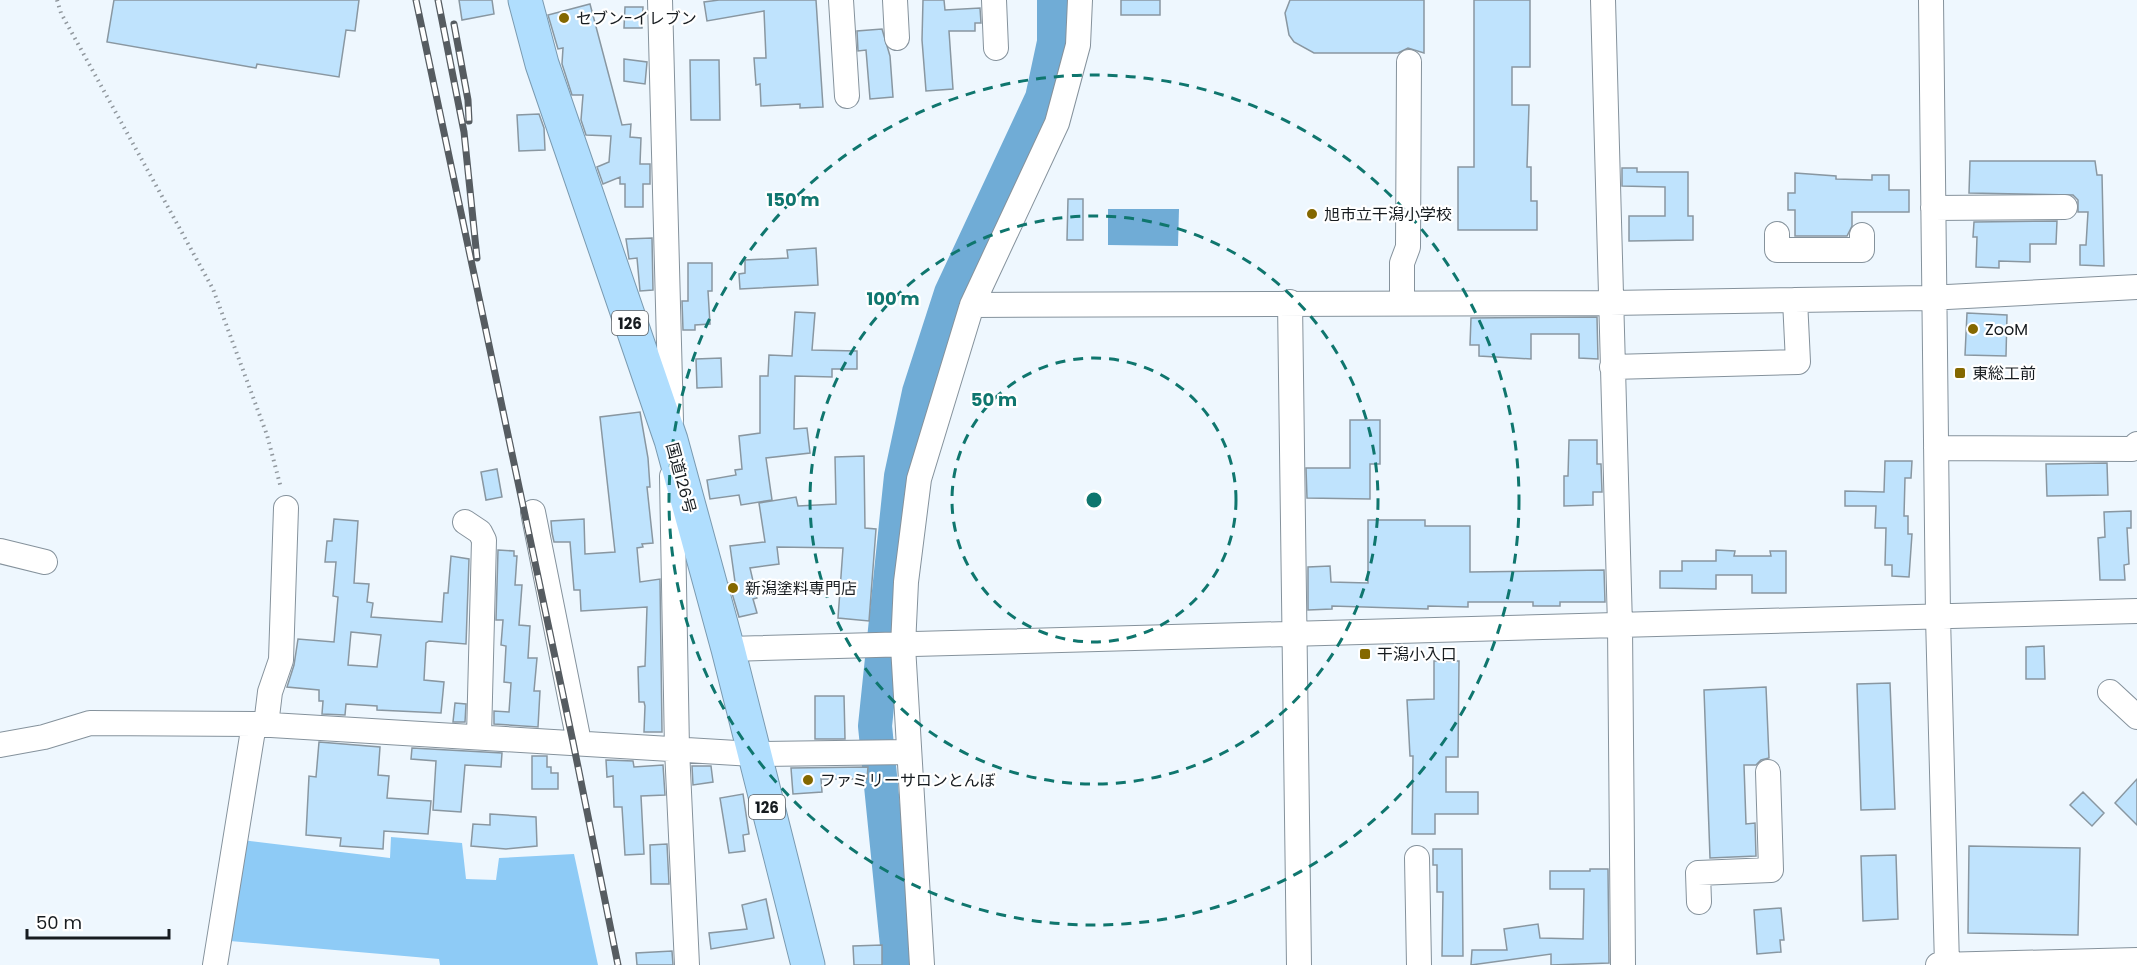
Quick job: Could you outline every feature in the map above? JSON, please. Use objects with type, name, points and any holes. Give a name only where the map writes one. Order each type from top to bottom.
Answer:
[{"type":"highway","name":"国道126号","points":[[525,0],[542,64],[671,440],[728,649],[808,965]]},
{"type":"street","points":[[660,0],[677,749],[687,965]]},
{"type":"street","points":[[841,0],[847,96]]},
{"type":"street","points":[[895,0],[897,38]]},
{"type":"street","points":[[994,0],[996,48]]},
{"type":"street","points":[[922,965],[903,646],[906,582],[919,479],[972,305],[1058,123],[1078,45],[1080,0]]},
{"type":"street","points":[[1603,0],[1620,626],[1623,965]]},
{"type":"street","points":[[1931,0],[1938,616],[1947,965]]},
{"type":"street","points":[[1402,303],[1401,263],[1408,247],[1409,62]]},
{"type":"street","points":[[1934,208],[2065,207]]},
{"type":"street","points":[[1777,234],[1777,250],[1862,250],[1862,235]]},
{"type":"street","points":[[972,305],[1290,302],[1610,303],[1934,298],[2137,286]]},
{"type":"street","points":[[1612,367],[1798,362],[1795,300]]},
{"type":"street","points":[[1290,302],[1299,965]]},
{"type":"street","points":[[1936,448],[2132,449],[2137,444]]},
{"type":"street","points":[[215,965],[260,724],[281,660],[286,508]]},
{"type":"street","points":[[532,512],[579,742]]},
{"type":"street","points":[[465,522],[480,532],[484,540],[478,736]]},
{"type":"street","points":[[0,551],[45,562]]},
{"type":"street","points":[[728,649],[2137,611]]},
{"type":"street","points":[[2110,692],[2137,717]]},
{"type":"street","points":[[0,745],[44,737],[90,723],[260,724],[753,754],[909,752]]},
{"type":"street","points":[[1699,902],[1698,873],[1771,870],[1768,772]]},
{"type":"street","points":[[1417,858],[1419,965]]},
{"type":"street","points":[[1938,965],[2137,960]]},
{"type":"path","points":[[57,0],[61,13],[213,289],[267,435],[286,508]]},
{"type":"shaded area","points":[[1108,209],[1179,209],[1178,246],[1108,245]]},
{"type":"shaded area","points":[[391,837],[462,843],[466,879],[496,880],[499,858],[574,854],[598,965],[440,965],[439,959],[230,941],[242,840],[390,858]]},
{"type":"building","points":[[114,0],[359,0],[355,31],[346,30],[339,77],[257,64],[256,68],[107,42]]},
{"type":"building","points":[[459,0],[492,0],[494,14],[462,20]]},
{"type":"building","points":[[816,0],[823,107],[800,108],[800,104],[761,106],[760,84],[756,85],[754,58],[766,58],[764,11],[707,21],[704,2]]},
{"type":"building","points":[[923,0],[944,0],[945,10],[980,8],[981,23],[975,23],[975,31],[949,31],[953,89],[926,91],[922,40]]},
{"type":"building","points":[[1121,0],[1160,0],[1160,15],[1121,15]]},
{"type":"building","points":[[1290,0],[1424,0],[1424,53],[1408,48],[1398,53],[1314,53],[1294,42],[1289,35],[1285,13]]},
{"type":"building","points":[[1474,0],[1530,0],[1530,67],[1512,67],[1512,105],[1529,105],[1527,167],[1531,167],[1531,201],[1537,201],[1537,230],[1458,230],[1458,167],[1474,167]]},
{"type":"building","points":[[590,4],[622,125],[631,124],[630,137],[641,138],[640,164],[650,164],[650,184],[643,184],[643,207],[625,207],[625,184],[620,184],[620,177],[603,184],[597,167],[609,162],[611,136],[586,135],[581,120],[583,95],[572,95],[562,64],[563,48],[558,49],[548,15]]},
{"type":"building","points":[[625,7],[643,7],[642,28],[624,28]]},
{"type":"building","points":[[882,29],[890,56],[893,97],[870,99],[866,50],[858,51],[857,31]]},
{"type":"building","points":[[624,59],[647,62],[645,84],[624,81]]},
{"type":"building","points":[[690,60],[719,60],[720,120],[691,120]]},
{"type":"building","points":[[539,114],[544,128],[545,150],[519,151],[517,115]]},
{"type":"building","points":[[1970,161],[2095,161],[2097,175],[2102,175],[2104,266],[2080,265],[2080,245],[2086,245],[2088,212],[2078,212],[2078,200],[2073,195],[1969,193]]},
{"type":"building","points":[[1622,168],[1637,168],[1637,172],[1688,172],[1688,216],[1693,216],[1693,240],[1629,241],[1629,216],[1665,216],[1665,187],[1622,186]]},
{"type":"building","points":[[1795,173],[1836,176],[1836,179],[1872,180],[1872,175],[1889,175],[1889,190],[1909,190],[1909,212],[1852,212],[1852,226],[1847,236],[1795,236],[1795,210],[1788,210],[1788,193],[1795,193]]},
{"type":"building","points":[[1068,199],[1083,199],[1083,240],[1067,240]]},
{"type":"building","points":[[2057,221],[2056,244],[2030,244],[2030,262],[1999,261],[1999,268],[1976,267],[1977,237],[1973,237],[1974,222]]},
{"type":"building","points":[[652,238],[653,290],[640,291],[637,258],[629,259],[626,239]]},
{"type":"building","points":[[816,248],[818,285],[740,289],[739,274],[745,273],[745,260],[788,258],[787,250]]},
{"type":"building","points":[[688,263],[712,263],[712,291],[708,291],[710,324],[695,325],[695,330],[683,330],[682,301],[688,301]]},
{"type":"building","points":[[795,312],[815,313],[812,350],[857,351],[857,369],[832,369],[832,377],[795,376],[794,429],[807,428],[810,453],[766,458],[772,500],[741,505],[739,495],[710,499],[707,480],[736,475],[735,470],[742,469],[739,436],[760,433],[760,376],[768,376],[769,355],[792,356]]},
{"type":"building","points":[[1967,313],[2007,315],[2006,356],[1965,355]]},
{"type":"building","points":[[1597,317],[1598,359],[1579,358],[1579,334],[1531,334],[1531,359],[1479,356],[1479,345],[1470,345],[1471,318]]},
{"type":"building","points":[[721,358],[722,387],[697,388],[696,359]]},
{"type":"building","points":[[640,412],[648,458],[650,487],[647,487],[653,543],[642,544],[643,547],[637,548],[640,582],[660,579],[662,732],[644,732],[645,706],[644,702],[639,702],[638,667],[645,666],[647,607],[581,611],[580,590],[574,590],[570,542],[554,542],[551,521],[584,519],[585,554],[615,552],[600,417]]},
{"type":"building","points":[[1350,420],[1380,420],[1380,464],[1370,464],[1370,499],[1307,498],[1306,468],[1350,468]]},
{"type":"building","points":[[1569,440],[1597,440],[1597,464],[1601,464],[1602,492],[1593,492],[1593,505],[1564,506],[1564,476],[1568,476]]},
{"type":"building","points":[[864,456],[865,528],[876,529],[869,621],[838,618],[843,548],[777,547],[779,564],[750,568],[757,598],[753,599],[757,613],[739,617],[729,583],[735,582],[730,546],[765,542],[759,503],[796,497],[798,506],[836,504],[835,457]]},
{"type":"building","points":[[1885,461],[1912,461],[1911,478],[1905,478],[1904,516],[1908,516],[1908,534],[1912,534],[1909,577],[1892,576],[1892,565],[1885,565],[1886,528],[1875,528],[1876,506],[1845,506],[1845,491],[1884,492]]},
{"type":"building","points":[[2107,463],[2108,495],[2047,496],[2046,464]]},
{"type":"building","points":[[497,469],[502,497],[486,500],[481,472]]},
{"type":"building","points":[[2131,511],[2131,528],[2127,528],[2129,564],[2124,565],[2125,580],[2100,580],[2098,538],[2105,537],[2104,512]]},
{"type":"building","points":[[334,519],[358,521],[354,583],[369,584],[367,602],[373,603],[371,617],[442,622],[444,593],[448,593],[451,556],[469,559],[466,644],[429,641],[426,643],[424,680],[444,682],[441,713],[377,710],[377,706],[346,704],[345,715],[322,714],[323,701],[319,701],[319,690],[287,687],[294,665],[298,639],[334,642],[338,597],[333,596],[336,562],[325,562],[327,541],[332,541]],"holes":[[[351,632],[381,635],[377,667],[348,665]]]},
{"type":"building","points":[[1368,520],[1425,520],[1425,526],[1470,526],[1470,572],[1604,570],[1605,602],[1560,602],[1560,606],[1533,606],[1533,602],[1468,602],[1468,607],[1428,606],[1428,609],[1332,606],[1332,609],[1308,610],[1308,567],[1330,566],[1331,582],[1368,583]]},
{"type":"building","points":[[498,550],[514,551],[514,556],[517,556],[515,585],[522,585],[519,625],[530,626],[528,658],[537,658],[534,691],[540,691],[538,727],[494,724],[494,711],[509,712],[511,683],[504,682],[506,646],[501,645],[503,620],[496,620]]},
{"type":"building","points":[[1716,550],[1735,551],[1734,556],[1771,556],[1770,551],[1786,551],[1786,593],[1752,593],[1752,575],[1716,575],[1716,589],[1660,588],[1660,571],[1682,571],[1682,561],[1716,561]]},
{"type":"building","points":[[2044,646],[2045,679],[2026,679],[2026,647]]},
{"type":"building","points":[[1434,661],[1459,661],[1458,757],[1446,757],[1446,792],[1478,792],[1478,814],[1435,814],[1435,834],[1412,834],[1413,756],[1410,756],[1407,700],[1434,699]]},
{"type":"building","points":[[1890,683],[1895,809],[1861,810],[1857,684]]},
{"type":"building","points":[[1766,687],[1769,758],[1761,760],[1756,765],[1744,765],[1746,824],[1755,823],[1756,856],[1710,858],[1704,690]]},
{"type":"building","points":[[815,696],[844,696],[845,739],[815,739]]},
{"type":"building","points":[[455,703],[466,704],[465,722],[453,722]]},
{"type":"building","points":[[319,742],[380,747],[378,775],[389,776],[387,798],[431,801],[428,834],[384,831],[383,849],[340,846],[341,838],[306,835],[309,776],[316,777]]},
{"type":"building","points":[[412,748],[502,753],[501,767],[465,765],[461,812],[433,810],[436,761],[411,759]]},
{"type":"building","points":[[532,756],[547,756],[547,767],[551,767],[551,773],[558,773],[558,789],[532,789]]},
{"type":"building","points":[[606,760],[633,761],[634,767],[663,765],[665,795],[641,796],[644,854],[625,855],[622,807],[614,807],[613,776],[607,777]]},
{"type":"building","points":[[692,766],[711,766],[713,782],[693,785]]},
{"type":"building","points":[[868,767],[867,779],[821,779],[822,792],[793,794],[791,768]]},
{"type":"building","points":[[2137,779],[2137,825],[2115,803]]},
{"type":"building","points":[[2083,792],[2104,813],[2092,826],[2070,805]]},
{"type":"building","points":[[743,794],[749,834],[743,835],[745,851],[729,853],[720,798]]},
{"type":"building","points":[[490,814],[536,817],[537,846],[506,849],[471,846],[473,824],[490,825]]},
{"type":"building","points":[[667,844],[669,884],[651,884],[650,845]]},
{"type":"building","points":[[1969,846],[2080,848],[2078,935],[1968,933]]},
{"type":"building","points":[[1433,849],[1462,849],[1463,956],[1442,956],[1443,892],[1437,892],[1437,865],[1433,865]]},
{"type":"building","points":[[1896,855],[1898,919],[1863,921],[1861,856]]},
{"type":"building","points":[[1590,869],[1608,869],[1609,963],[1551,965],[1551,954],[1471,965],[1472,950],[1507,950],[1504,929],[1538,924],[1540,938],[1583,939],[1584,889],[1550,889],[1550,871],[1590,871]]},
{"type":"building","points":[[766,899],[774,938],[711,949],[709,933],[747,929],[742,905]]},
{"type":"building","points":[[1781,908],[1784,940],[1780,940],[1781,952],[1757,954],[1754,910]]},
{"type":"building","points":[[882,945],[882,965],[854,965],[853,946]]},
{"type":"building","points":[[672,951],[673,965],[637,965],[636,953]]},
{"type":"waterway","points":[[899,965],[875,726],[901,476],[919,392],[951,293],[1042,98],[1054,42],[1054,0]]},
{"type":"railway","points":[[416,0],[618,965]]},
{"type":"railway","points":[[438,0],[464,132],[477,258]]},
{"type":"railway","points":[[454,24],[468,100],[469,121]]},
{"type":"place","name":"セブン-イレブン","points":[[564,18]]},
{"type":"place","name":"旭市立干潟小学校","points":[[1312,214]]},
{"type":"place","name":"ZooM","points":[[1973,329]]},
{"type":"place","name":"東総工前","points":[[1960,373]]},
{"type":"place","name":"新潟塗料専門店","points":[[733,588]]},
{"type":"place","name":"干潟小入口","points":[[1365,654]]},
{"type":"place","name":"ファミリーサロンとんぼ","points":[[808,780]]}]
